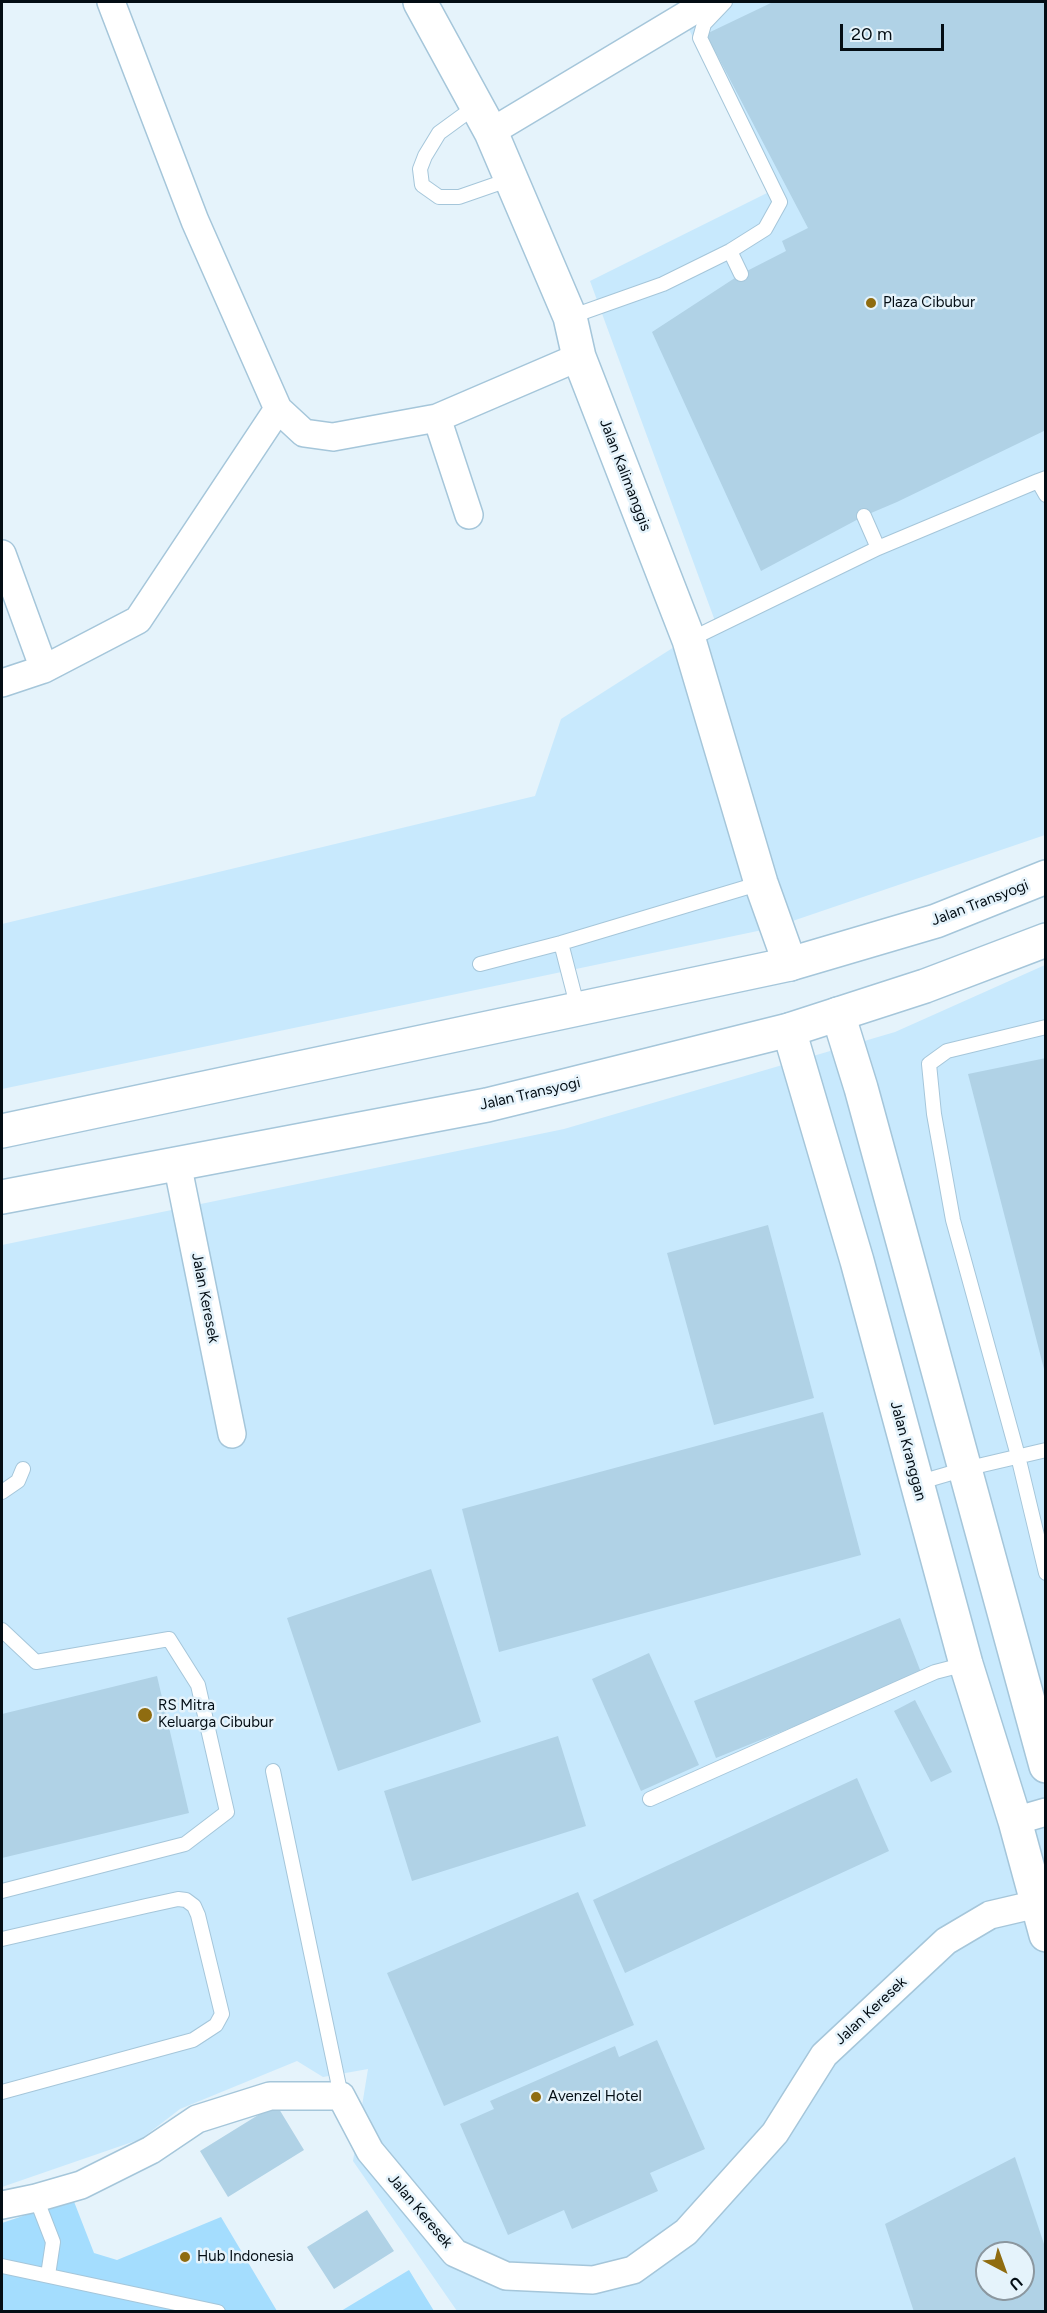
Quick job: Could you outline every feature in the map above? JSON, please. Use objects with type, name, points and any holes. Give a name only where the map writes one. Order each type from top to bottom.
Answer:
[{"type":"main road","name":"Jalan Kalimanggis","points":[[420,2],[484,119],[570,316],[579,357],[689,640],[761,883],[790,964]]},
{"type":"main road","name":"Jalan Transyogi","points":[[2,1131],[790,964],[936,921],[1046,878]]},
{"type":"main road","name":"Jalan Transyogi","points":[[2,1197],[487,1105],[789,1030],[925,986],[1046,940]]},
{"type":"main road","points":[[838,1014],[861,1088],[1046,1766]]},
{"type":"main road","name":"Jalan Kranggan","points":[[789,1030],[811,1100],[966,1664],[1015,1821],[1046,1935]]},
{"type":"main road","points":[[811,1100],[812,1088],[819,1077],[830,1071],[843,1071],[854,1077],[861,1088]]},
{"type":"main road","points":[[1028,1872],[1046,1840]]},
{"type":"street","points":[[111,2],[195,220],[278,409],[304,433],[333,437],[437,418],[579,357]]},
{"type":"street","points":[[484,119],[708,2]]},
{"type":"street","points":[[2,683],[44,669],[138,620],[278,409]]},
{"type":"street","points":[[437,418],[469,515]]},
{"type":"street","points":[[2,554],[44,669]]},
{"type":"street","name":"Jalan Keresek","points":[[177,1163],[232,1434]]},
{"type":"street","points":[[1015,1821],[1046,1812]]},
{"type":"street","name":"Jalan Keresek","points":[[341,2096],[370,2151],[454,2253],[506,2276],[593,2280],[633,2270],[686,2232],[775,2133],[824,2055],[946,1941],[990,1915],[1037,1904]]},
{"type":"street","points":[[2,2205],[81,2185],[151,2150],[197,2119],[270,2096],[341,2096]]},
{"type":"lane","points":[[570,316],[663,284],[730,251],[765,229],[780,202],[700,38],[704,24],[725,2]]},
{"type":"lane","points":[[484,119],[439,133],[424,156],[420,169],[422,185],[439,197],[459,197],[511,179]]},
{"type":"lane","points":[[730,251],[741,274]]},
{"type":"lane","points":[[689,640],[878,548],[1042,480],[1046,495]]},
{"type":"lane","points":[[864,516],[878,548]]},
{"type":"lane","points":[[480,963],[561,943],[761,883]]},
{"type":"lane","points":[[561,943],[578,1009]]},
{"type":"lane","points":[[1046,1027],[947,1051],[929,1064],[934,1114],[953,1220],[1018,1456],[1046,1573]]},
{"type":"lane","points":[[916,1483],[1046,1450]]},
{"type":"lane","points":[[2,1492],[18,1481],[23,1469]]},
{"type":"lane","points":[[2,1630],[36,1662],[169,1639],[198,1685],[227,1812],[185,1844],[2,1891]]},
{"type":"lane","points":[[650,1799],[935,1672],[966,1664]]},
{"type":"lane","name":"Jalan Keresek","points":[[273,1771],[341,2096]]},
{"type":"lane","points":[[2,1939],[146,1905],[178,1899],[186,1900],[194,1906],[198,1915],[222,2014],[216,2025],[193,2040],[2,2092]]},
{"type":"lane","points":[[36,2198],[53,2242],[48,2275]]},
{"type":"lane","points":[[2,2266],[191,2309],[218,2312]]},
{"type":"shaded area","points":[[681,2],[1045,2],[1045,835],[772,928],[2,1089],[2,924],[535,796],[561,719],[715,621],[590,281],[767,193],[677,4]]},
{"type":"shaded area","points":[[1045,965],[1045,2311],[457,2311],[353,2161],[368,2069],[323,2077],[297,2061],[180,2109],[141,2139],[2,2187],[2,1245],[564,1129],[895,1032]]},
{"type":"shaded area","name":"Hub Indonesia","points":[[73,2199],[94,2253],[117,2260],[221,2217],[277,2311],[2,2311],[2,2223]]},
{"type":"shaded area","points":[[409,2270],[434,2311],[341,2311]]},
{"type":"building","name":"Plaza Cibubur","points":[[773,2],[1046,2],[1046,430],[864,516],[761,571],[652,332],[741,274],[786,251],[782,241],[808,228],[706,34]]},
{"type":"building","points":[[1046,1058],[1046,1373],[1045,1373],[968,1074]]},
{"type":"building","points":[[768,1225],[814,1398],[714,1425],[667,1253]]},
{"type":"building","points":[[823,1412],[861,1555],[499,1652],[462,1509]]},
{"type":"building","points":[[431,1569],[481,1722],[338,1771],[287,1618]]},
{"type":"building","points":[[900,1618],[922,1675],[716,1758],[694,1701]]},
{"type":"building","points":[[649,1653],[699,1765],[641,1791],[592,1679]]},
{"type":"building","points":[[157,1676],[189,1813],[2,1858],[2,1714]]},
{"type":"building","points":[[915,1700],[952,1772],[931,1782],[894,1711]]},
{"type":"building","points":[[558,1736],[586,1826],[412,1881],[384,1791]]},
{"type":"building","points":[[857,1778],[889,1851],[625,1973],[593,1900]]},
{"type":"building","points":[[578,1892],[634,2025],[444,2106],[387,1973]]},
{"type":"building","points":[[657,2040],[705,2149],[650,2173],[658,2191],[572,2229],[564,2210],[508,2235],[460,2124],[494,2109],[490,2101],[615,2046],[619,2057]]},
{"type":"building","points":[[276,2104],[304,2150],[228,2197],[200,2151]]},
{"type":"building","points":[[1015,2157],[1046,2250],[1046,2312],[914,2312],[885,2224]]},
{"type":"building","points":[[367,2210],[394,2251],[334,2289],[307,2247]]},
{"type":"place","name":"Plaza Cibubur","points":[[871,303]]},
{"type":"place","name":"RS Mitra Keluarga Cibubur","points":[[145,1715]]},
{"type":"place","name":"Avenzel Hotel","points":[[536,2097]]},
{"type":"place","name":"Hub Indonesia","points":[[185,2257]]}]
